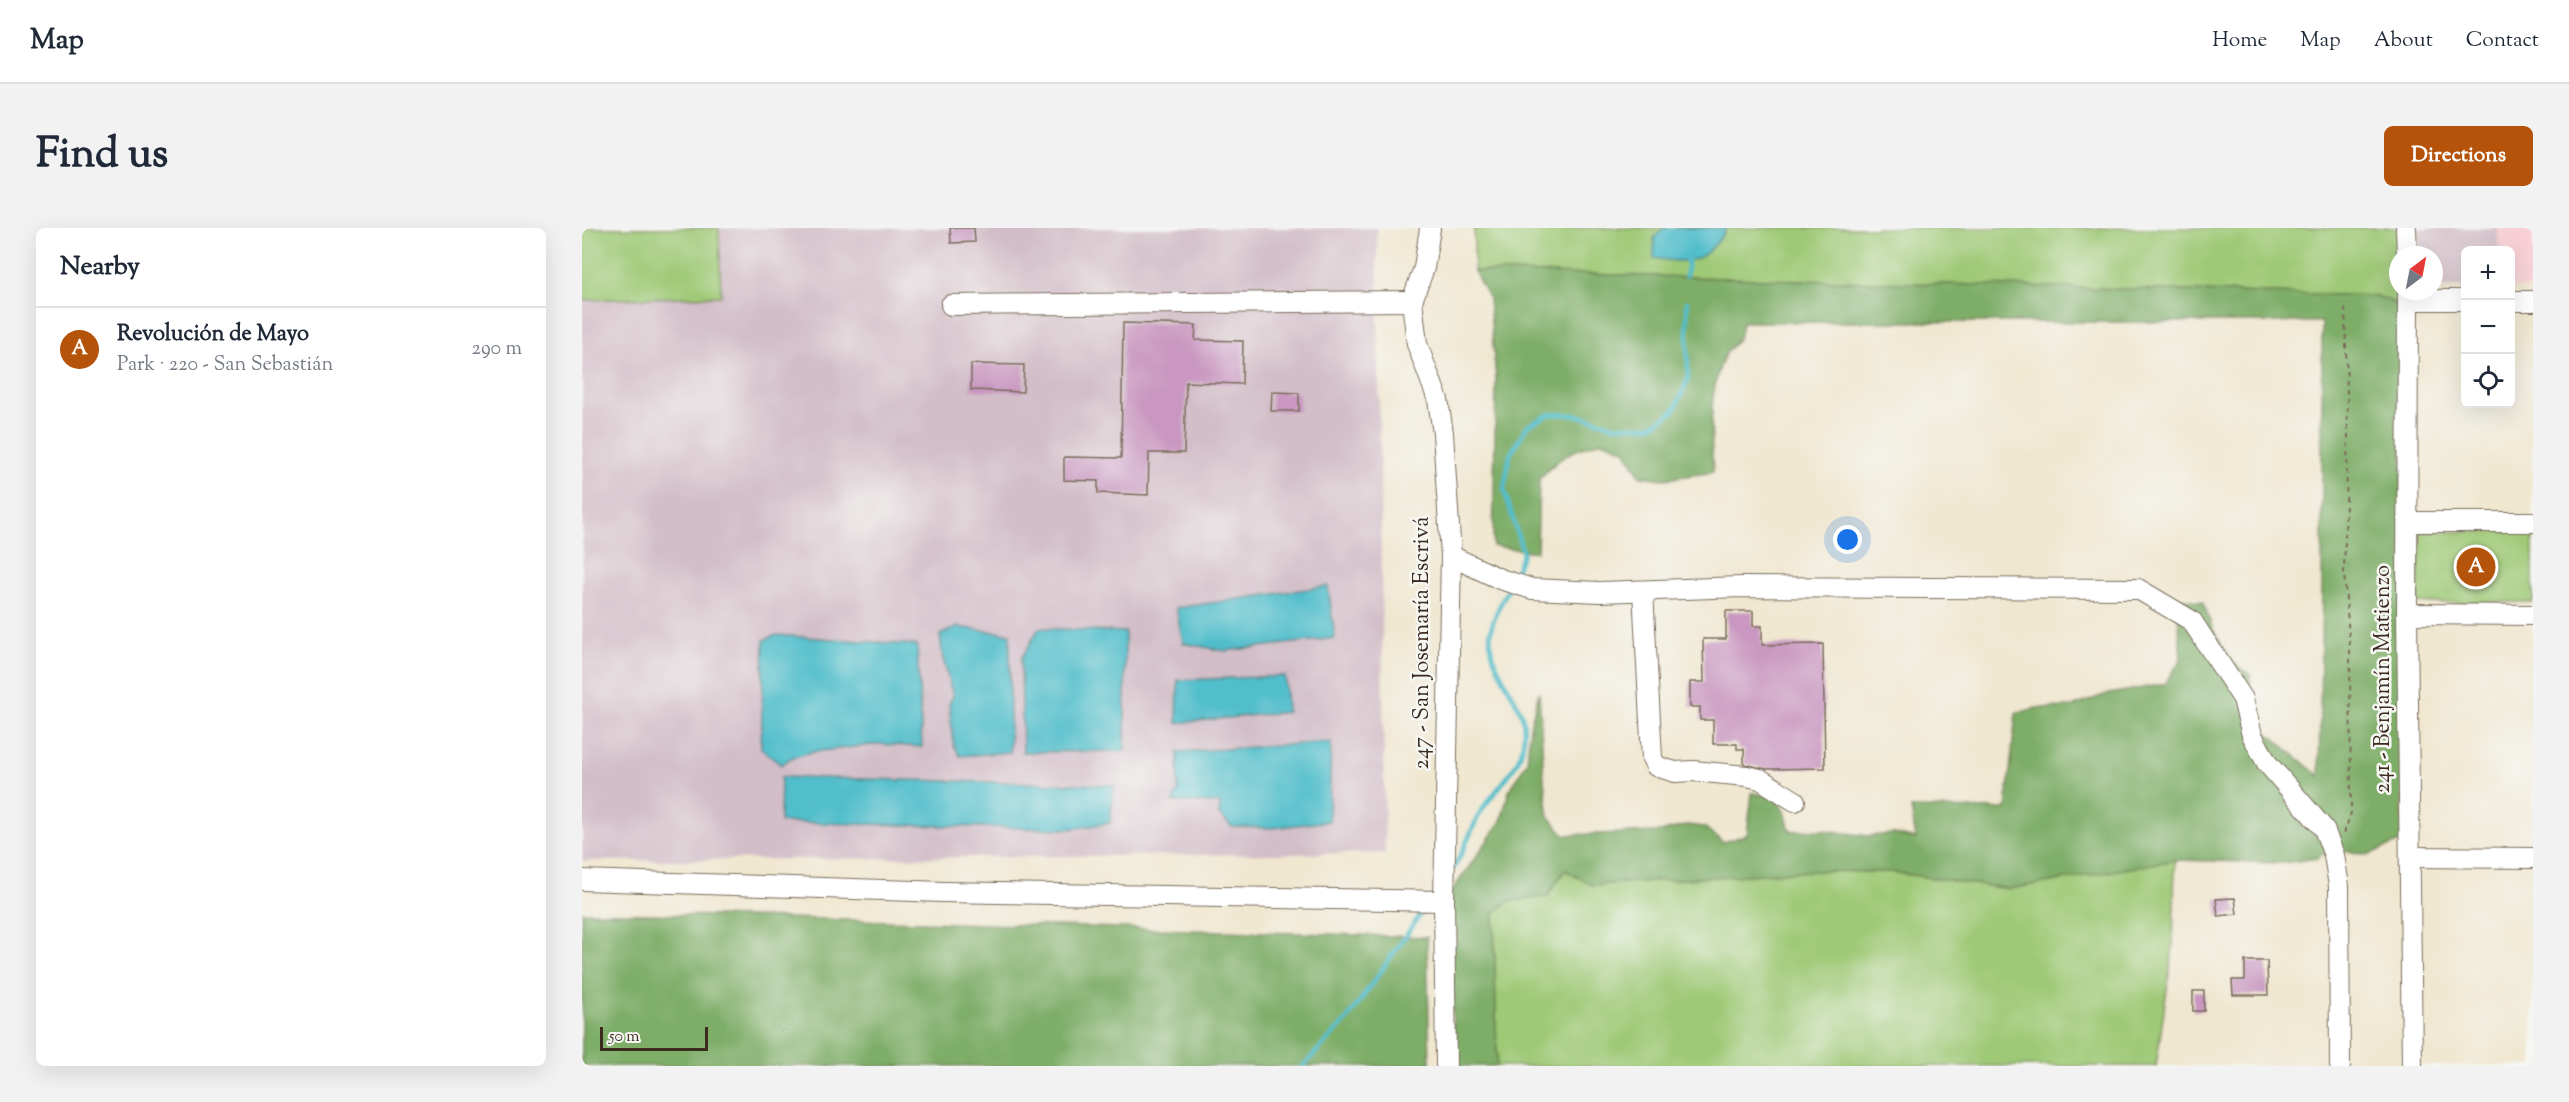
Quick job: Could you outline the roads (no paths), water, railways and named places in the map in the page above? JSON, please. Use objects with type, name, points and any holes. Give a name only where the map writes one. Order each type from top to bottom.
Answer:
[{"type":"street","name":"247 - San Josemaría Escrivá","points":[[1430,228],[1424,268],[1412,301],[1418,344],[1438,400],[1443,433],[1451,556],[1444,901],[1446,1066]]},
{"type":"street","points":[[2406,228],[2407,246]]},
{"type":"street","points":[[2443,298],[2461,300]]},
{"type":"street","name":"241 - Benjamín Matienzo","points":[[2408,300],[2407,614],[2412,1066]]},
{"type":"street","points":[[951,305],[1412,301]]},
{"type":"street","points":[[2515,301],[2533,301]]},
{"type":"street","points":[[2408,522],[2533,522]]},
{"type":"street","points":[[1451,556],[1500,579],[1532,589],[1600,592],[1741,587],[2138,589],[2192,621],[2243,699],[2252,735],[2267,763],[2324,829],[2334,855],[2339,886],[2340,1066]]},
{"type":"street","points":[[1643,591],[1652,758],[1656,766],[1675,772],[1693,771],[1760,779],[1795,801]]},
{"type":"street","points":[[2407,614],[2533,615]]},
{"type":"street","points":[[2410,857],[2533,858]]},
{"type":"street","points":[[582,880],[944,892],[1444,901]]},
{"type":"water","points":[[1664,228],[1727,228],[1705,254],[1688,261],[1678,261],[1654,258],[1654,238]]},
{"type":"water","points":[[1328,586],[1335,638],[1225,651],[1183,643],[1176,608]]},
{"type":"water","points":[[957,627],[1010,634],[1010,752],[960,756],[954,746],[949,704],[953,696],[943,659],[940,635]]},
{"type":"water","points":[[1039,628],[1125,632],[1125,751],[1023,752],[1021,659]]},
{"type":"water","points":[[776,635],[917,645],[922,747],[880,744],[812,752],[791,758],[781,765],[761,748],[764,640]]},
{"type":"water","points":[[1285,676],[1287,712],[1177,723],[1178,680]]},
{"type":"water","points":[[1331,742],[1329,821],[1272,828],[1232,827],[1219,815],[1220,803],[1173,802],[1178,790],[1178,752]]},
{"type":"water","points":[[781,777],[1114,785],[1110,823],[1069,829],[780,822]]},
{"type":"waterway","points":[[1686,276],[1688,256]]},
{"type":"waterway","points":[[1516,571],[1523,553],[1504,489],[1510,455],[1527,426],[1550,414],[1577,415],[1615,426],[1651,426],[1674,411],[1688,379],[1687,302]]},
{"type":"waterway","points":[[1452,870],[1483,808],[1511,772],[1521,753],[1524,729],[1522,716],[1496,663],[1490,641],[1494,619],[1509,588]]},
{"type":"waterway","points":[[1303,1066],[1346,1021],[1423,911]]},
{"type":"place","name":"Revolución de Mayo","points":[[2476,567]]}]
